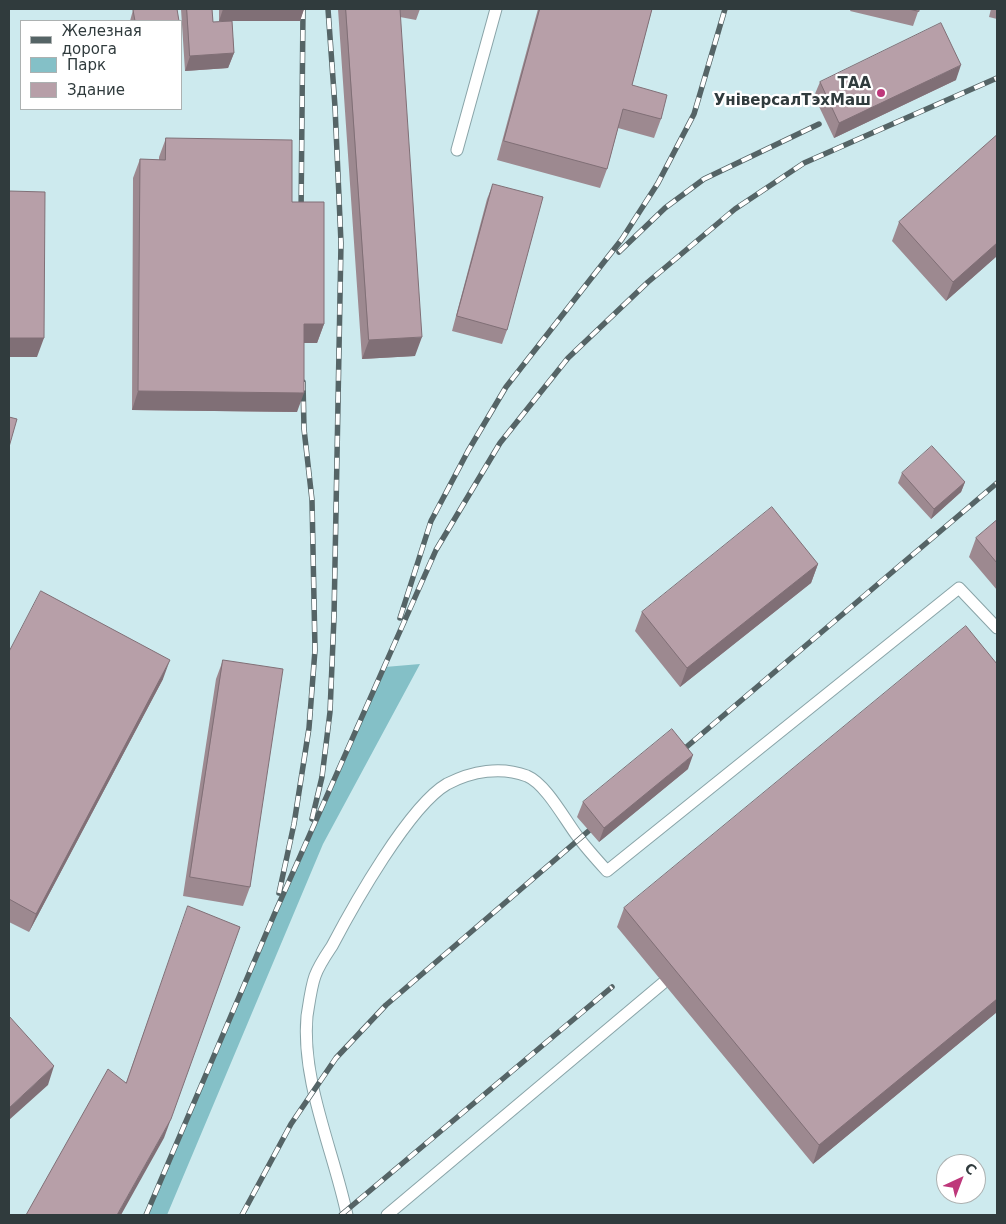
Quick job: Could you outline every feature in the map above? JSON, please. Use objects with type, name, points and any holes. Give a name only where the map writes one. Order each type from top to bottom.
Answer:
[{"type":"lane","points":[[458,150],[496,9]]},
{"type":"lane","points":[[347,1215],[314,1090],[307,1043],[307,1016],[315,976],[353,906],[400,836],[425,804],[446,785],[476,772],[497,770],[528,776],[543,788],[579,838],[607,871],[959,588],[997,628]]},
{"type":"lane","points":[[387,1215],[663,983]]},
{"type":"green space","points":[[420,664],[323,844],[167,1215],[146,1215],[274,915],[385,667]]},
{"type":"building","points":[[177,9],[179,20],[135,20],[133,10]]},
{"type":"building","points":[[187,9],[212,9],[213,22],[232,21],[234,53],[190,56]]},
{"type":"building","points":[[346,9],[400,9],[422,337],[369,340]]},
{"type":"building","points":[[540,9],[652,9],[632,85],[667,95],[661,119],[623,109],[607,169],[504,141]]},
{"type":"building","points":[[941,23],[961,65],[839,123],[820,82]]},
{"type":"building","points":[[997,135],[997,243],[953,282],[899,222]]},
{"type":"building","points":[[166,138],[292,140],[292,202],[324,202],[324,324],[304,324],[304,393],[138,391],[140,159],[165,160]]},
{"type":"building","points":[[493,184],[543,197],[507,330],[457,316]]},
{"type":"building","points":[[9,191],[45,192],[44,338],[9,338]]},
{"type":"building","points":[[9,417],[17,419],[9,447]]},
{"type":"building","points":[[932,446],[965,482],[934,509],[902,473]]},
{"type":"building","points":[[772,507],[818,564],[687,668],[642,612]]},
{"type":"building","points":[[997,520],[997,563],[976,538]]},
{"type":"building","points":[[41,591],[170,660],[36,914],[9,899],[9,652]]},
{"type":"building","points":[[966,626],[997,664],[997,999],[819,1145],[624,908]]},
{"type":"building","points":[[223,660],[283,669],[250,887],[190,877]]},
{"type":"building","points":[[672,729],[693,755],[604,828],[583,802]]},
{"type":"building","points":[[188,906],[240,927],[171,1119],[117,1215],[26,1215],[108,1069],[126,1083]]},
{"type":"building","points":[[9,1016],[54,1066],[9,1108]]},
{"type":"railway","points":[[301,217],[303,9]]},
{"type":"railway","points":[[312,819],[322,777],[330,712],[334,617],[341,243],[335,107],[328,9]]},
{"type":"railway","points":[[400,618],[431,521],[468,451],[506,387],[622,239],[658,183],[694,114],[725,9]]},
{"type":"railway","points":[[146,1215],[274,915],[436,550],[500,443],[568,358],[648,282],[735,209],[804,163],[997,78]]},
{"type":"railway","points":[[619,252],[665,208],[704,179],[819,124]]},
{"type":"railway","points":[[279,893],[294,824],[309,728],[315,650],[312,500],[304,429],[303,382]]},
{"type":"railway","points":[[677,755],[997,483]]},
{"type":"railway","points":[[242,1215],[291,1124],[336,1058],[386,1005],[599,822]]},
{"type":"railway","points":[[341,1215],[612,987]]},
{"type":"place","name":"ТАА УніверсалТэхМаш","points":[[881,93]]}]
